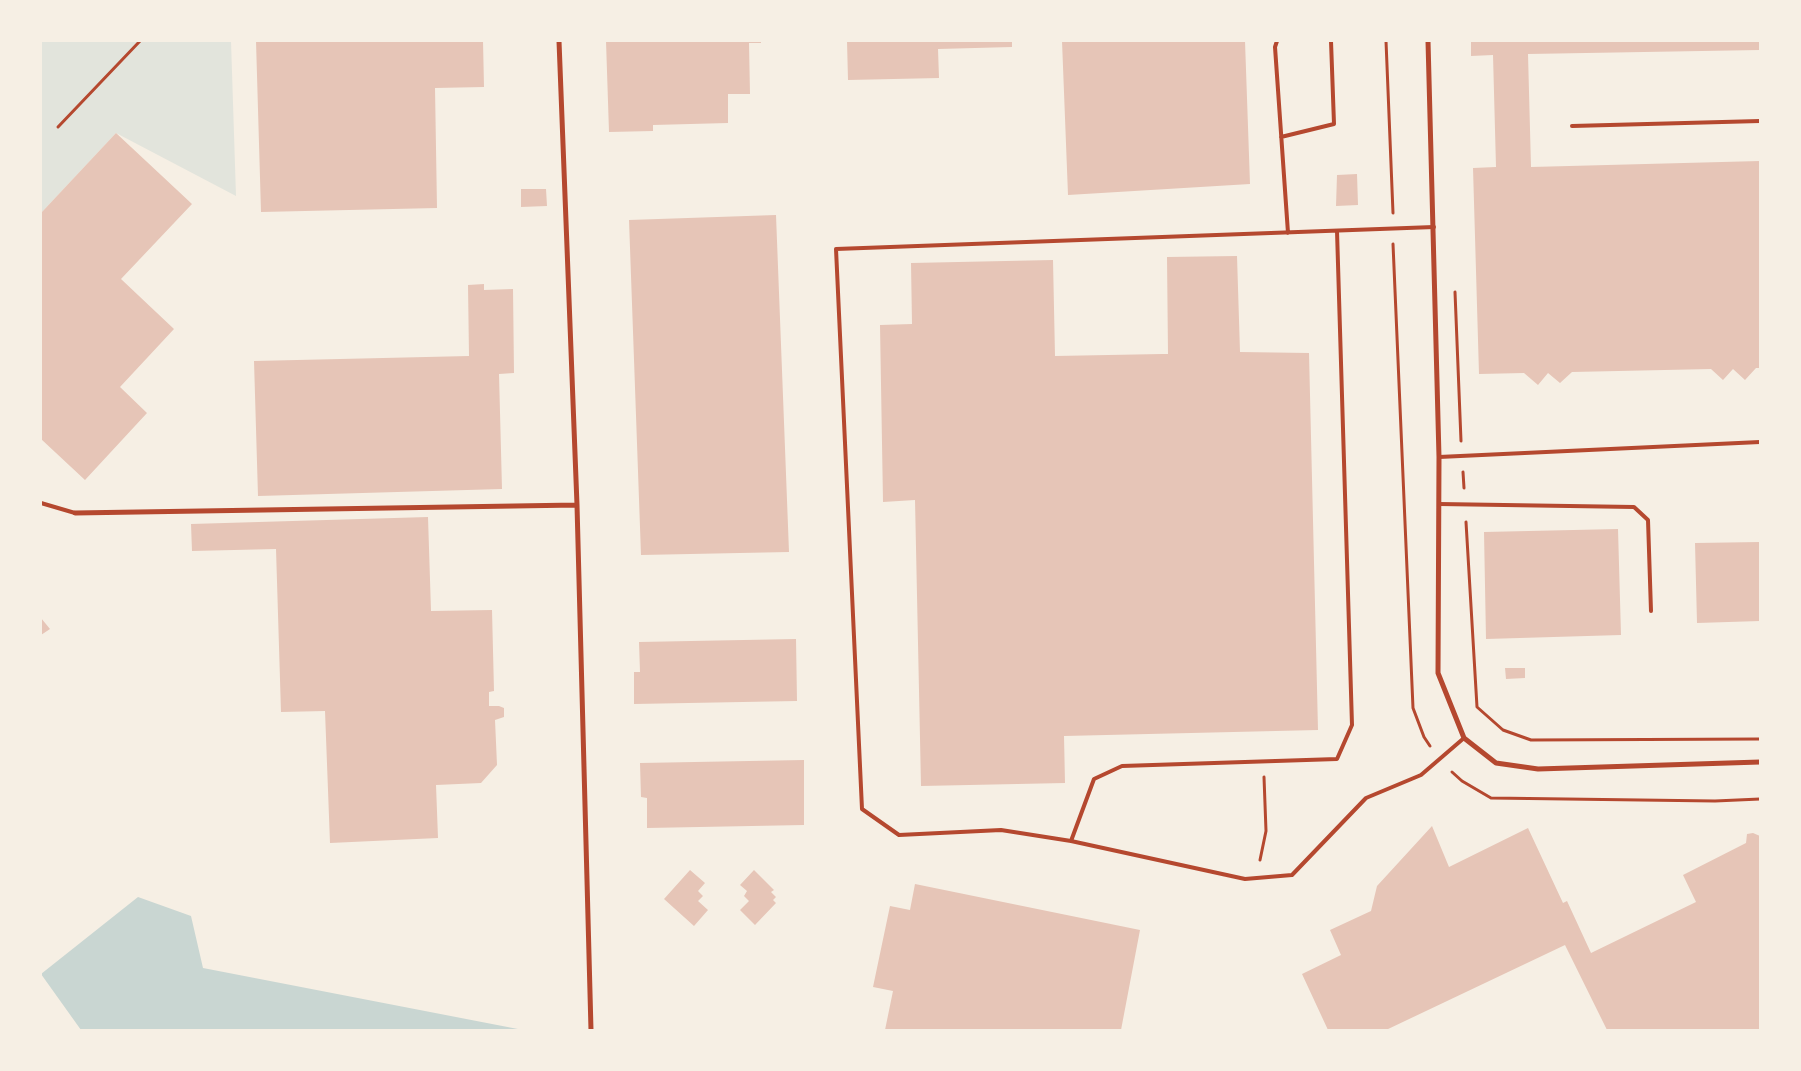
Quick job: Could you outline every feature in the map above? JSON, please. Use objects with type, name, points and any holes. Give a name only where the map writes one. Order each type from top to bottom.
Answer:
[{"type":"street","points":[[559,41],[577,505],[591,1030]]},
{"type":"street","points":[[1428,41],[1439,457],[1438,673],[1464,738],[1496,763],[1538,769],[1760,762]]},
{"type":"street","points":[[75,513],[577,505]]},
{"type":"lane","points":[[1277,41],[1275,47],[1288,233]]},
{"type":"lane","points":[[1281,137],[1334,124],[1331,41]]},
{"type":"lane","points":[[1572,126],[1760,121]]},
{"type":"lane","points":[[1434,227],[836,249],[862,809],[899,835],[1001,830],[1071,841],[1245,879],[1292,875],[1366,798],[1421,775],[1464,738]]},
{"type":"lane","points":[[1071,841],[1094,779],[1122,766],[1337,759],[1352,725],[1337,231]]},
{"type":"lane","points":[[1439,457],[1760,442]]},
{"type":"lane","points":[[41,503],[75,513]]},
{"type":"lane","points":[[1439,504],[1634,507],[1648,520],[1651,611]]},
{"type":"path","points":[[58,127],[140,41]]},
{"type":"path","points":[[1386,41],[1413,708],[1424,736],[1439,760],[1462,781],[1492,798],[1715,801],[1760,799]]},
{"type":"path","points":[[1455,288],[1476,708],[1503,730],[1531,740],[1760,738]]},
{"type":"path","points":[[1257,878],[1266,831],[1264,761]]},
{"type":"shaded area","points":[[41,41],[231,41],[236,196],[116,133],[41,213]]},
{"type":"shaded area","points":[[138,897],[191,916],[203,968],[523,1030],[81,1030],[41,974]]},
{"type":"building","points":[[256,41],[483,41],[484,87],[435,88],[437,208],[261,212]]},
{"type":"building","points":[[606,41],[761,41],[761,43],[749,43],[750,94],[728,94],[728,123],[653,125],[653,131],[609,132]]},
{"type":"building","points":[[847,41],[1012,41],[1012,47],[938,49],[939,78],[848,80]]},
{"type":"building","points":[[1062,41],[1245,41],[1250,184],[1068,195]]},
{"type":"building","points":[[1471,41],[1760,41],[1760,50],[1528,54],[1531,167],[1760,161],[1760,368],[1756,368],[1745,380],[1733,369],[1723,380],[1711,369],[1572,372],[1560,383],[1548,373],[1538,385],[1524,373],[1479,374],[1473,168],[1496,167],[1493,55],[1471,56]]},
{"type":"building","points":[[116,133],[192,204],[121,279],[174,329],[120,387],[147,413],[85,480],[41,439],[41,213]]},
{"type":"building","points":[[1357,174],[1358,205],[1336,206],[1337,175]]},
{"type":"building","points":[[521,189],[546,189],[547,206],[521,207]]},
{"type":"building","points":[[776,215],[789,552],[641,555],[629,220]]},
{"type":"building","points":[[1237,256],[1240,352],[1309,353],[1318,730],[1064,736],[1065,783],[921,786],[915,500],[883,502],[880,325],[912,324],[911,263],[1053,260],[1055,356],[1168,354],[1167,257]]},
{"type":"building","points":[[484,284],[484,290],[513,289],[514,373],[499,374],[502,489],[258,496],[254,361],[469,356],[468,285]]},
{"type":"building","points":[[428,517],[431,611],[492,610],[494,691],[489,692],[489,706],[504,708],[504,717],[495,720],[497,765],[481,783],[436,785],[438,838],[330,843],[325,711],[281,712],[276,549],[192,551],[191,524]]},
{"type":"building","points":[[1618,529],[1621,635],[1486,639],[1484,532]]},
{"type":"building","points":[[1760,542],[1760,621],[1697,623],[1695,543]]},
{"type":"building","points":[[41,618],[50,629],[41,635]]},
{"type":"building","points":[[796,639],[797,701],[634,704],[634,672],[640,672],[639,642]]},
{"type":"building","points":[[1505,668],[1525,668],[1525,678],[1506,679]]},
{"type":"building","points":[[804,760],[804,825],[647,828],[647,798],[641,797],[640,763]]},
{"type":"building","points":[[1432,826],[1449,867],[1528,828],[1563,903],[1567,901],[1591,953],[1696,902],[1683,875],[1746,843],[1747,834],[1753,833],[1760,836],[1760,1030],[1607,1030],[1565,945],[1386,1030],[1328,1030],[1302,974],[1341,955],[1330,930],[1371,911],[1377,886]]},
{"type":"building","points":[[690,870],[705,883],[698,891],[703,896],[698,901],[708,910],[694,926],[664,899]]},
{"type":"building","points":[[754,870],[774,890],[771,892],[776,897],[773,900],[776,903],[755,925],[740,910],[749,901],[744,896],[747,891],[740,885]]},
{"type":"building","points":[[915,884],[1140,930],[1121,1030],[885,1030],[893,991],[873,987],[890,906],[910,910]]}]
